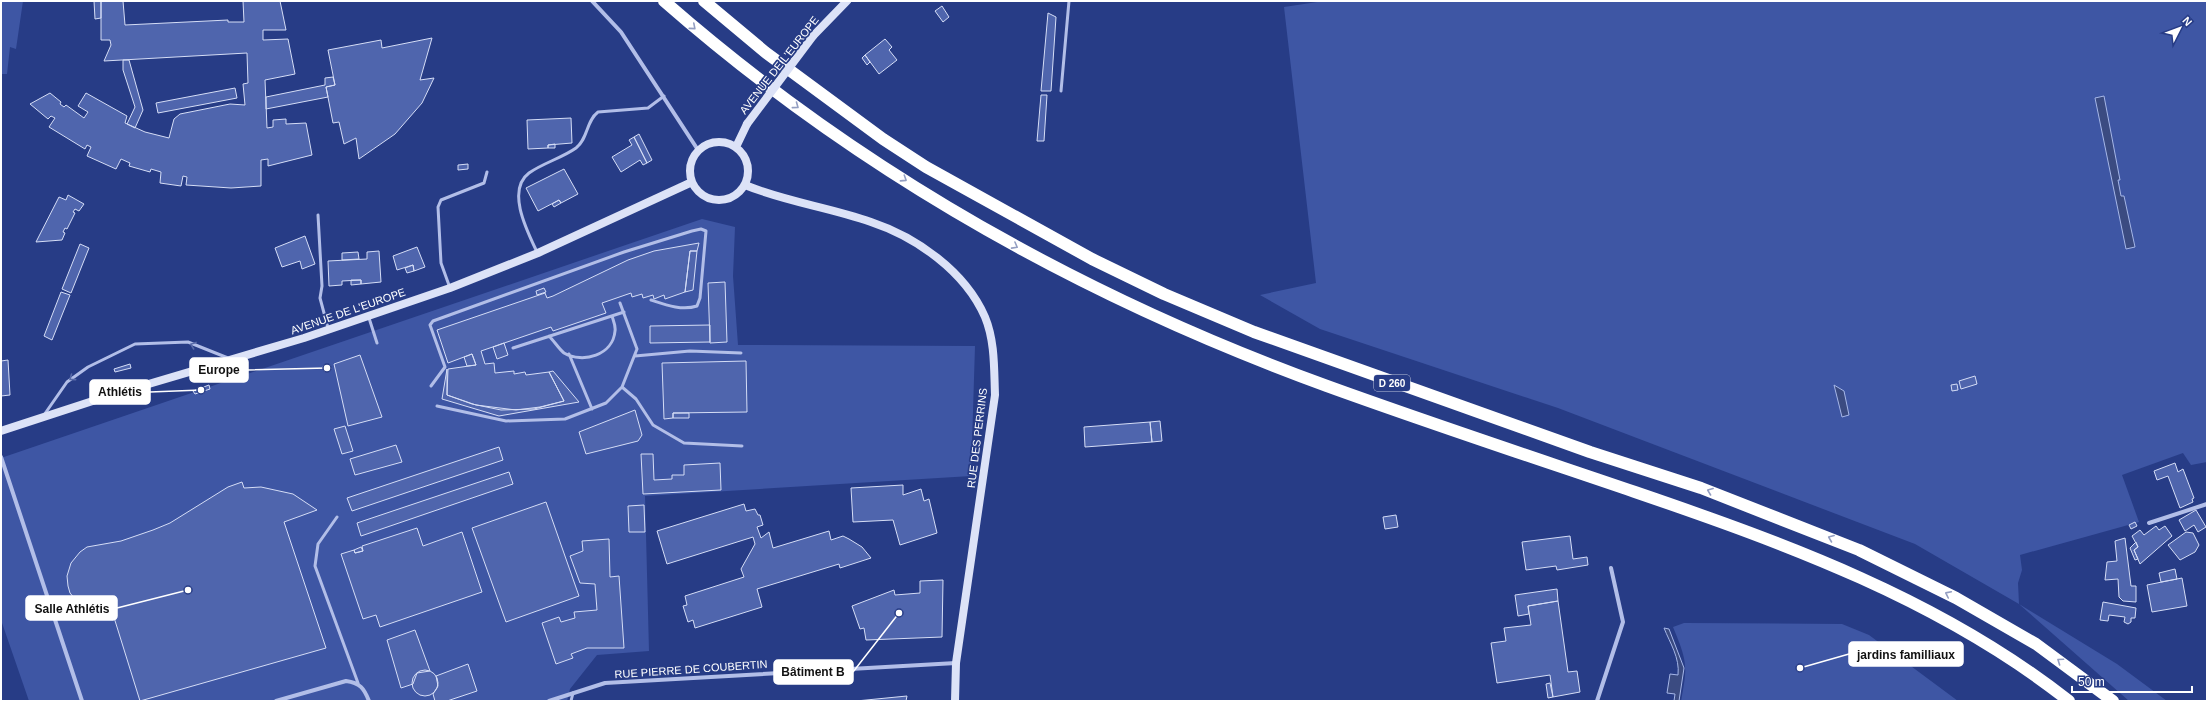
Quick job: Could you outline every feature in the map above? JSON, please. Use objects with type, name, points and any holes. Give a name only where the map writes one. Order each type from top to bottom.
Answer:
[{"type":"highway","name":"D 260","points":[[664,1],[714,45],[826,128],[922,191],[994,235],[1106,293],[1261,361],[1734,526],[1850,572],[1948,620],[2008,657],[2069,701]]},
{"type":"highway","name":"D 260","points":[[704,1],[765,52],[889,143],[926,167],[1007,214],[1092,259],[1164,294],[1254,332],[1590,452],[1701,488],[1859,550],[1956,598],[2029,641],[2113,701]]},
{"type":"street","points":[[592,1],[621,32],[698,150]]},
{"type":"street","name":"AVENUE DE L'EUROPE","points":[[736,147],[747,124],[813,36],[847,1]]},
{"type":"street","points":[[717,142],[729,143],[736,147],[747,160],[749,168],[745,185],[732,198],[722,200],[704,197],[692,182],[690,165],[698,150],[705,145],[717,142]]},
{"type":"street","name":"AVENUE DE L'EUROPE","points":[[1,431],[229,359],[329,330],[450,288],[538,253],[692,182]]},
{"type":"street","name":"RUE DES PERRINS","points":[[745,185],[768,194],[871,222],[909,239],[938,259],[962,280],[985,317],[993,350],[996,395],[956,663],[955,701]]},
{"type":"street","points":[[1,457],[82,701]]},
{"type":"street","points":[[2149,523],[2207,504]]},
{"type":"street","points":[[1597,701],[1623,622],[1611,568]]},
{"type":"street","name":"RUE PIERRE DE COUBERTIN","points":[[549,701],[605,683],[956,663]]},
{"type":"street","points":[[276,701],[346,681],[358,683],[365,690],[369,701]]},
{"type":"lane","points":[[1061,91],[1069,1]]},
{"type":"lane","points":[[538,253],[525,229],[517,191],[520,182],[529,173],[577,148],[583,139],[592,116],[598,112],[648,108],[664,96]]},
{"type":"lane","points":[[450,288],[441,263],[438,207],[442,200],[484,184],[487,172]]},
{"type":"lane","points":[[318,215],[322,286],[320,298],[329,330]]},
{"type":"lane","points":[[431,386],[445,367],[430,325],[433,321],[624,252],[692,231],[701,229],[706,231],[700,298],[697,306],[689,308],[666,305],[651,300]]},
{"type":"lane","points":[[438,406],[506,421],[565,419],[606,403],[622,387],[637,349],[620,303]]},
{"type":"lane","points":[[513,348],[624,312]]},
{"type":"lane","points":[[368,316],[377,343]]},
{"type":"lane","points":[[549,336],[563,352],[575,357],[592,358],[604,351],[614,339],[616,329],[612,316]]},
{"type":"lane","points":[[43,418],[67,382],[88,367],[135,344],[188,342],[229,359]]},
{"type":"lane","points":[[635,356],[690,351],[741,353]]},
{"type":"lane","points":[[569,354],[592,409]]},
{"type":"lane","points":[[622,387],[636,399],[653,425],[684,443],[742,446]]},
{"type":"lane","points":[[337,517],[318,544],[316,566],[358,683]]},
{"type":"lane","points":[[571,701],[573,693]]},
{"type":"shaded area","points":[[1,1],[23,1],[16,49],[10,47],[7,74],[1,74]]},
{"type":"shaded area","points":[[1324,1],[2207,1],[2207,462],[2191,465],[2183,453],[2122,475],[2139,522],[2020,555],[2022,570],[2018,583],[2019,604],[1915,544],[1558,408],[1320,329],[1260,295],[1316,283],[1284,7]]},
{"type":"shaded area","points":[[2104,96],[2120,180],[2118,180],[2121,196],[2124,196],[2135,247],[2126,249],[2095,98]]},
{"type":"shaded area","points":[[702,219],[735,227],[733,276],[738,345],[975,346],[971,476],[645,496],[649,651],[597,655],[570,689],[567,701],[29,701],[1,620],[1,458]]},
{"type":"shaded area","points":[[1834,385],[1844,391],[1849,415],[1842,417]]},
{"type":"shaded area","points":[[2019,604],[2117,664],[2167,701],[2129,701]]},
{"type":"shaded area","points":[[1684,623],[1842,624],[1869,635],[1958,701],[1681,701],[1685,679],[1685,663],[1684,656],[1673,627]]},
{"type":"shaded area","points":[[1664,628],[1669,629],[1684,668],[1679,701],[1674,701],[1675,694],[1667,693],[1670,674],[1678,675],[1678,663]]},
{"type":"building","points":[[94,1],[101,1],[101,18],[95,19]]},
{"type":"building","points":[[101,1],[123,1],[125,25],[228,20],[228,22],[244,22],[243,1],[280,1],[286,30],[263,30],[263,40],[288,39],[295,74],[265,80],[267,128],[273,127],[273,120],[286,119],[286,124],[306,123],[312,155],[268,166],[268,159],[261,160],[261,186],[231,188],[186,185],[187,177],[183,176],[181,186],[160,183],[161,172],[151,169],[150,172],[129,166],[130,163],[121,159],[116,169],[87,156],[91,147],[87,145],[85,149],[49,127],[55,118],[51,116],[48,119],[30,104],[50,93],[61,102],[60,104],[64,107],[66,105],[84,118],[88,112],[78,106],[86,93],[127,116],[125,123],[145,132],[169,138],[174,119],[180,114],[230,104],[245,105],[243,84],[248,83],[247,53],[104,61],[111,45],[110,40],[101,40]]},
{"type":"building","points":[[942,6],[949,17],[943,22],[935,11]]},
{"type":"building","points":[[1048,13],[1056,17],[1051,91],[1041,91]]},
{"type":"building","points":[[432,38],[420,80],[434,78],[422,103],[395,134],[359,159],[356,138],[344,144],[339,122],[333,123],[326,87],[335,85],[328,50],[381,40],[382,48]]},
{"type":"building","points":[[885,39],[892,47],[889,50],[897,60],[879,74],[865,55]]},
{"type":"building","points":[[865,55],[870,62],[867,65],[862,58]]},
{"type":"building","points":[[123,60],[129,60],[143,110],[135,128],[127,124],[135,107],[123,70]]},
{"type":"building","points":[[333,77],[335,85],[326,87],[328,97],[266,109],[266,97],[325,85],[325,78]]},
{"type":"building","points":[[235,88],[237,98],[158,113],[156,103]]},
{"type":"building","points":[[1041,95],[1047,95],[1044,141],[1037,141]]},
{"type":"building","points":[[571,118],[572,143],[548,145],[548,148],[528,149],[527,120]]},
{"type":"building","points":[[639,134],[652,160],[647,163],[634,137]]},
{"type":"building","points":[[634,137],[647,163],[643,165],[640,160],[621,172],[612,157],[632,145],[629,140]]},
{"type":"building","points":[[555,144],[555,148],[548,148],[548,145]]},
{"type":"building","points":[[468,164],[468,169],[458,170],[458,165]]},
{"type":"building","points":[[564,169],[578,194],[561,203],[559,200],[538,211],[526,188]]},
{"type":"building","points":[[68,195],[84,204],[79,211],[75,209],[73,212],[75,213],[67,229],[65,228],[63,232],[65,233],[62,240],[36,242],[59,197],[66,200]]},
{"type":"building","points":[[559,200],[561,203],[554,207],[552,204]]},
{"type":"building","points":[[305,236],[315,264],[302,269],[300,261],[282,267],[275,248]]},
{"type":"building","points":[[699,243],[697,251],[690,251],[685,292],[665,299],[664,295],[654,299],[653,295],[643,298],[642,294],[632,297],[631,293],[602,303],[606,313],[553,331],[551,327],[481,351],[485,364],[494,363],[495,373],[514,371],[514,374],[525,372],[526,375],[549,372],[564,401],[534,409],[501,410],[472,404],[447,395],[448,369],[476,365],[472,354],[448,363],[437,330],[545,293],[547,298],[553,296],[628,260],[654,251]]},
{"type":"building","points":[[80,244],[89,248],[71,293],[62,289]]},
{"type":"building","points":[[417,247],[425,267],[414,271],[413,265],[397,270],[393,256]]},
{"type":"building","points":[[379,251],[381,282],[361,284],[361,280],[342,281],[342,285],[329,286],[328,261],[367,259],[367,252]]},
{"type":"building","points":[[690,251],[697,251],[693,290],[685,292]]},
{"type":"building","points":[[358,252],[359,259],[342,260],[342,253]]},
{"type":"building","points":[[413,265],[414,271],[407,273],[405,268]]},
{"type":"building","points":[[351,280],[361,280],[361,284],[351,285]]},
{"type":"building","points":[[725,282],[727,342],[710,343],[708,283]]},
{"type":"building","points":[[544,288],[546,292],[537,295],[536,291]]},
{"type":"building","points":[[61,292],[70,295],[52,340],[44,336]]},
{"type":"building","points":[[710,325],[710,342],[650,343],[650,326]]},
{"type":"building","points":[[504,343],[508,355],[497,359],[493,347]]},
{"type":"building","points":[[472,354],[476,365],[467,366],[464,357]]},
{"type":"building","points":[[360,355],[382,417],[348,426],[334,364]]},
{"type":"building","points":[[8,360],[10,395],[1,396],[1,361]]},
{"type":"building","points":[[746,361],[747,412],[673,413],[673,418],[664,419],[662,363]]},
{"type":"building","points":[[130,364],[131,368],[115,372],[114,369]]},
{"type":"building","points":[[330,365],[331,369],[324,371],[323,366]]},
{"type":"building","points":[[447,369],[447,395],[476,405],[516,410],[540,407],[564,401],[549,372],[553,371],[579,402],[499,416],[442,399]]},
{"type":"building","points":[[1975,376],[1977,384],[1961,389],[1959,381]]},
{"type":"building","points":[[1957,384],[1958,390],[1952,391],[1951,385]]},
{"type":"building","points":[[209,385],[210,389],[195,394],[193,391]]},
{"type":"building","points":[[635,410],[642,435],[638,441],[586,454],[579,432]]},
{"type":"building","points":[[673,413],[689,413],[689,418],[673,418]]},
{"type":"building","points":[[1160,421],[1162,441],[1152,442],[1150,422]]},
{"type":"building","points":[[1150,422],[1152,442],[1085,447],[1084,427]]},
{"type":"building","points":[[345,426],[353,451],[342,454],[334,429]]},
{"type":"building","points":[[396,445],[402,462],[355,475],[350,459]]},
{"type":"building","points":[[499,447],[503,460],[352,511],[347,498]]},
{"type":"building","points":[[641,454],[653,454],[654,480],[672,479],[672,475],[684,475],[684,465],[720,463],[721,490],[643,494]]},
{"type":"building","points":[[2175,463],[2178,472],[2183,469],[2194,498],[2192,499],[2193,502],[2180,508],[2168,476],[2157,480],[2154,471]]},
{"type":"building","points":[[509,472],[513,484],[361,536],[357,523]]},
{"type":"building","points":[[242,482],[244,488],[261,487],[293,494],[317,510],[284,522],[326,648],[140,701],[112,611],[93,611],[80,605],[70,593],[68,586],[67,576],[71,563],[80,552],[87,547],[121,541],[170,523],[228,487]]},
{"type":"building","points":[[903,485],[903,495],[921,489],[924,501],[929,499],[937,533],[900,545],[893,520],[853,522],[851,488]]},
{"type":"building","points":[[546,502],[579,596],[506,622],[472,528]]},
{"type":"building","points":[[744,504],[746,511],[755,509],[758,515],[760,515],[763,525],[757,527],[761,538],[769,532],[773,548],[829,531],[831,540],[843,536],[862,547],[871,558],[840,568],[839,564],[757,589],[762,607],[695,628],[693,620],[688,622],[683,606],[687,605],[685,596],[744,577],[741,569],[755,544],[753,537],[667,564],[657,531]]},
{"type":"building","points":[[644,505],[645,532],[629,532],[628,506]]},
{"type":"building","points":[[2196,510],[2206,527],[2198,532],[2194,525],[2185,531],[2179,520]]},
{"type":"building","points":[[1396,515],[1398,527],[1385,529],[1383,517]]},
{"type":"building","points":[[2135,522],[2137,526],[2131,529],[2129,525]]},
{"type":"building","points":[[2156,526],[2159,530],[2165,526],[2172,536],[2140,564],[2134,550],[2138,547],[2132,536],[2140,530],[2144,535]]},
{"type":"building","points":[[417,528],[423,546],[462,532],[482,592],[380,627],[376,615],[363,619],[341,554],[354,550],[355,553],[363,551],[362,546]]},
{"type":"building","points":[[2186,532],[2193,533],[2199,545],[2195,552],[2180,560],[2168,545]]},
{"type":"building","points":[[1570,536],[1573,559],[1587,557],[1588,565],[1557,570],[1556,566],[1526,570],[1522,542]]},
{"type":"building","points":[[2125,538],[2131,586],[2136,586],[2136,602],[2123,601],[2119,597],[2118,579],[2105,580],[2107,562],[2117,561],[2115,541]]},
{"type":"building","points":[[609,539],[610,577],[619,576],[624,648],[587,648],[571,654],[573,658],[556,664],[542,623],[559,617],[561,622],[575,618],[574,612],[597,610],[595,584],[580,583],[570,556],[583,551],[582,541]]},
{"type":"building","points":[[2136,542],[2138,547],[2134,550],[2138,559],[2135,560],[2130,548]]},
{"type":"building","points":[[361,547],[363,551],[355,553],[354,550]]},
{"type":"building","points":[[2175,569],[2177,579],[2161,582],[2159,573]]},
{"type":"building","points":[[2182,578],[2187,606],[2152,612],[2147,585]]},
{"type":"building","points":[[943,580],[942,637],[866,640],[864,628],[860,629],[852,606],[894,590],[895,595],[920,593],[920,581]]},
{"type":"building","points":[[1557,589],[1558,601],[1528,606],[1529,614],[1518,616],[1515,595]]},
{"type":"building","points":[[1558,601],[1568,672],[1577,671],[1580,692],[1553,697],[1550,675],[1497,683],[1491,643],[1506,641],[1504,628],[1531,625],[1528,606]]},
{"type":"building","points":[[2103,602],[2136,608],[2135,618],[2131,618],[2131,622],[2128,624],[2124,622],[2125,617],[2109,615],[2108,621],[2100,620]]},
{"type":"building","points":[[415,630],[430,671],[417,673],[413,684],[401,688],[387,640]]},
{"type":"building","points":[[468,664],[477,691],[447,701],[435,701],[433,694],[438,686],[436,676]]},
{"type":"building","points":[[425,670],[434,674],[438,683],[434,692],[425,696],[416,692],[412,683],[416,674]]},
{"type":"building","points":[[1550,683],[1553,697],[1548,698],[1546,684]]},
{"type":"building","points":[[907,696],[906,701],[856,701]]},
{"type":"place","name":"Europe","points":[[327,368]]},
{"type":"place","name":"Athlétis","points":[[201,390]]},
{"type":"place","name":"Salle Athlétis","points":[[188,590]]},
{"type":"place","name":"Bâtiment B","points":[[899,613]]},
{"type":"place","name":"jardins familliaux","points":[[1800,668]]}]
